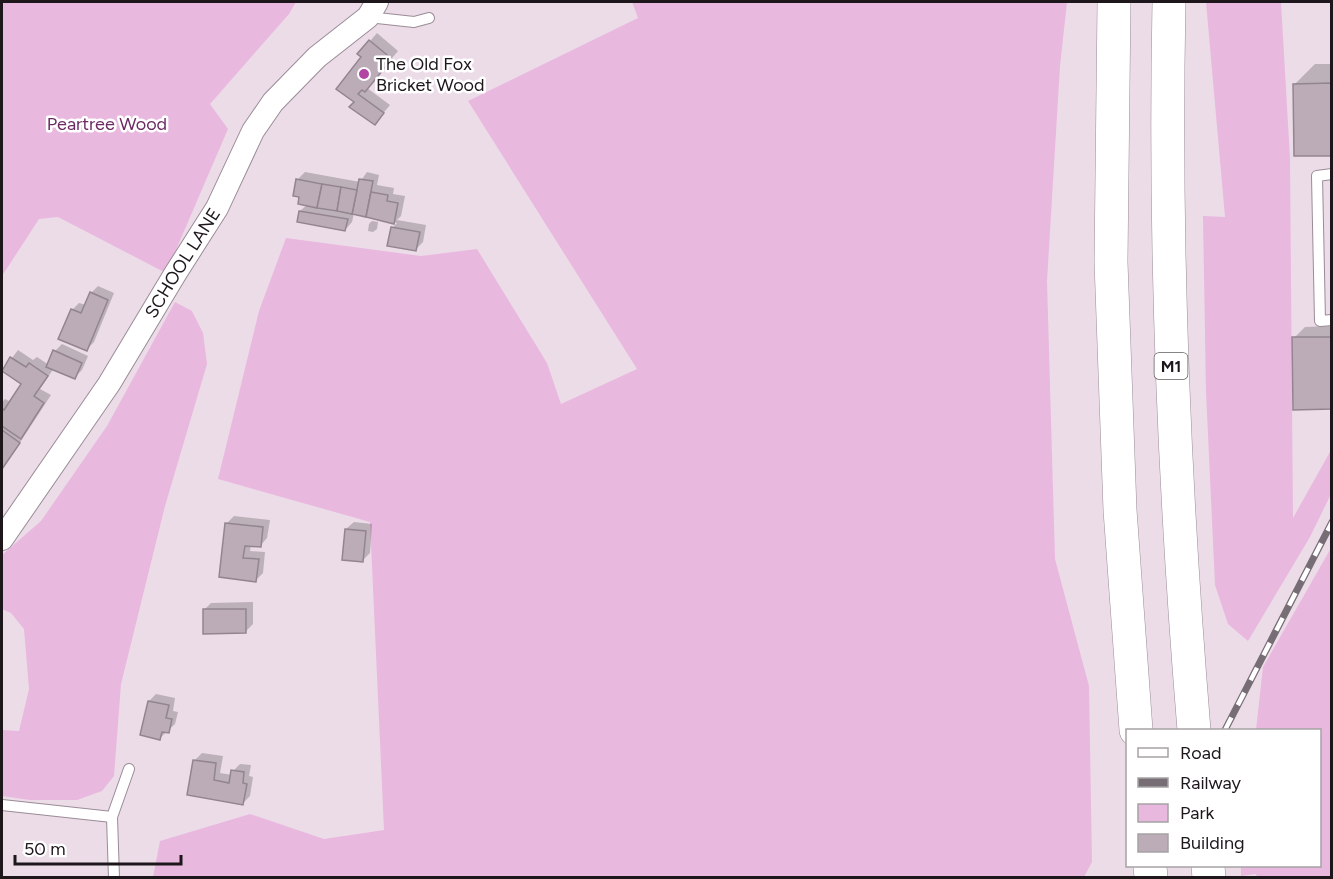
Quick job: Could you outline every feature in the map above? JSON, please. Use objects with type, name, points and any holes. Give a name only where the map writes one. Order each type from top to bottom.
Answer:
[{"type":"highway","points":[[1114,2],[1112,274],[1120,510],[1136,729]]},
{"type":"highway","name":"M1","points":[[1169,2],[1167,251],[1181,573],[1194,729]]},
{"type":"street","name":"SCHOOL LANE","points":[[2,539],[109,384],[217,208],[254,131],[273,102],[317,57],[373,9]]},
{"type":"lane","points":[[373,9],[414,22],[429,18]]},
{"type":"lane","points":[[1332,174],[1317,176],[1320,321],[1332,320]]},
{"type":"lane","points":[[114,878],[112,817],[129,769]]},
{"type":"lane","points":[[2,805],[112,817]]},
{"type":"green space","name":"Peartree Wood","points":[[2,2],[296,2],[289,14],[210,104],[228,129],[166,273],[58,217],[39,219],[2,276]]},
{"type":"green space","points":[[632,2],[1067,2],[1060,66],[1047,281],[1055,559],[1089,686],[1092,862],[1084,877],[153,877],[160,841],[250,814],[324,839],[384,830],[370,522],[218,479],[259,311],[286,238],[421,256],[477,249],[547,363],[561,404],[637,369],[468,101],[638,18]]},
{"type":"green space","points":[[1206,2],[1281,2],[1290,159],[1293,518],[1331,450],[1331,494],[1310,537],[1248,641],[1228,624],[1215,585],[1206,392],[1203,216],[1225,217]]},
{"type":"green space","points":[[175,302],[192,311],[203,333],[207,364],[165,506],[121,684],[114,776],[102,791],[77,800],[30,800],[2,796],[2,730],[19,731],[29,689],[24,629],[11,613],[2,609],[2,555],[41,521],[107,426]]},
{"type":"green space","points":[[1331,548],[1331,877],[1257,878],[1256,874],[1241,876],[1241,867],[1321,867],[1321,729],[1256,729],[1263,667]]},
{"type":"building","name":"The Old Fox Bricket Wood","points":[[369,40],[392,59],[365,92],[362,90],[358,94],[384,113],[375,125],[349,107],[354,102],[336,89],[361,57],[357,54]]},
{"type":"building","points":[[1332,83],[1332,156],[1294,156],[1293,84]]},
{"type":"building","points":[[296,179],[322,184],[317,208],[298,204],[299,197],[293,196]]},
{"type":"building","points":[[359,179],[373,181],[366,217],[352,214]]},
{"type":"building","points":[[322,184],[341,187],[337,211],[317,208]]},
{"type":"building","points":[[341,187],[357,190],[352,214],[337,211]]},
{"type":"building","points":[[371,192],[388,195],[387,201],[398,203],[394,224],[366,217]]},
{"type":"building","points":[[299,211],[348,219],[345,231],[297,222]]},
{"type":"building","points":[[391,227],[420,232],[416,251],[387,246]]},
{"type":"building","points":[[90,292],[108,300],[87,351],[58,339],[71,309],[81,313]]},
{"type":"building","points":[[1292,337],[1332,337],[1332,409],[1293,410]]},
{"type":"building","points":[[53,350],[82,363],[75,379],[46,367]]},
{"type":"building","points":[[10,357],[26,367],[29,363],[48,376],[34,396],[44,403],[21,439],[2,426],[2,408],[4,410],[21,384],[2,371]]},
{"type":"building","points":[[2,430],[20,443],[2,469]]},
{"type":"building","points":[[225,523],[263,527],[261,547],[245,546],[243,558],[259,559],[256,582],[219,577]]},
{"type":"building","points":[[345,529],[366,531],[363,562],[342,560]]},
{"type":"building","points":[[203,609],[246,609],[246,633],[203,634]]},
{"type":"building","points":[[148,701],[169,705],[166,718],[172,719],[169,733],[162,732],[160,740],[140,735]]},
{"type":"building","points":[[193,760],[216,763],[214,780],[229,783],[231,770],[244,772],[243,783],[247,784],[243,805],[187,795]]},
{"type":"railway","points":[[1226,729],[1332,522]]},
{"type":"railway","points":[[1150,878],[1156,867]]},
{"type":"place","name":"The Old Fox Bricket Wood","points":[[364,74]]}]
